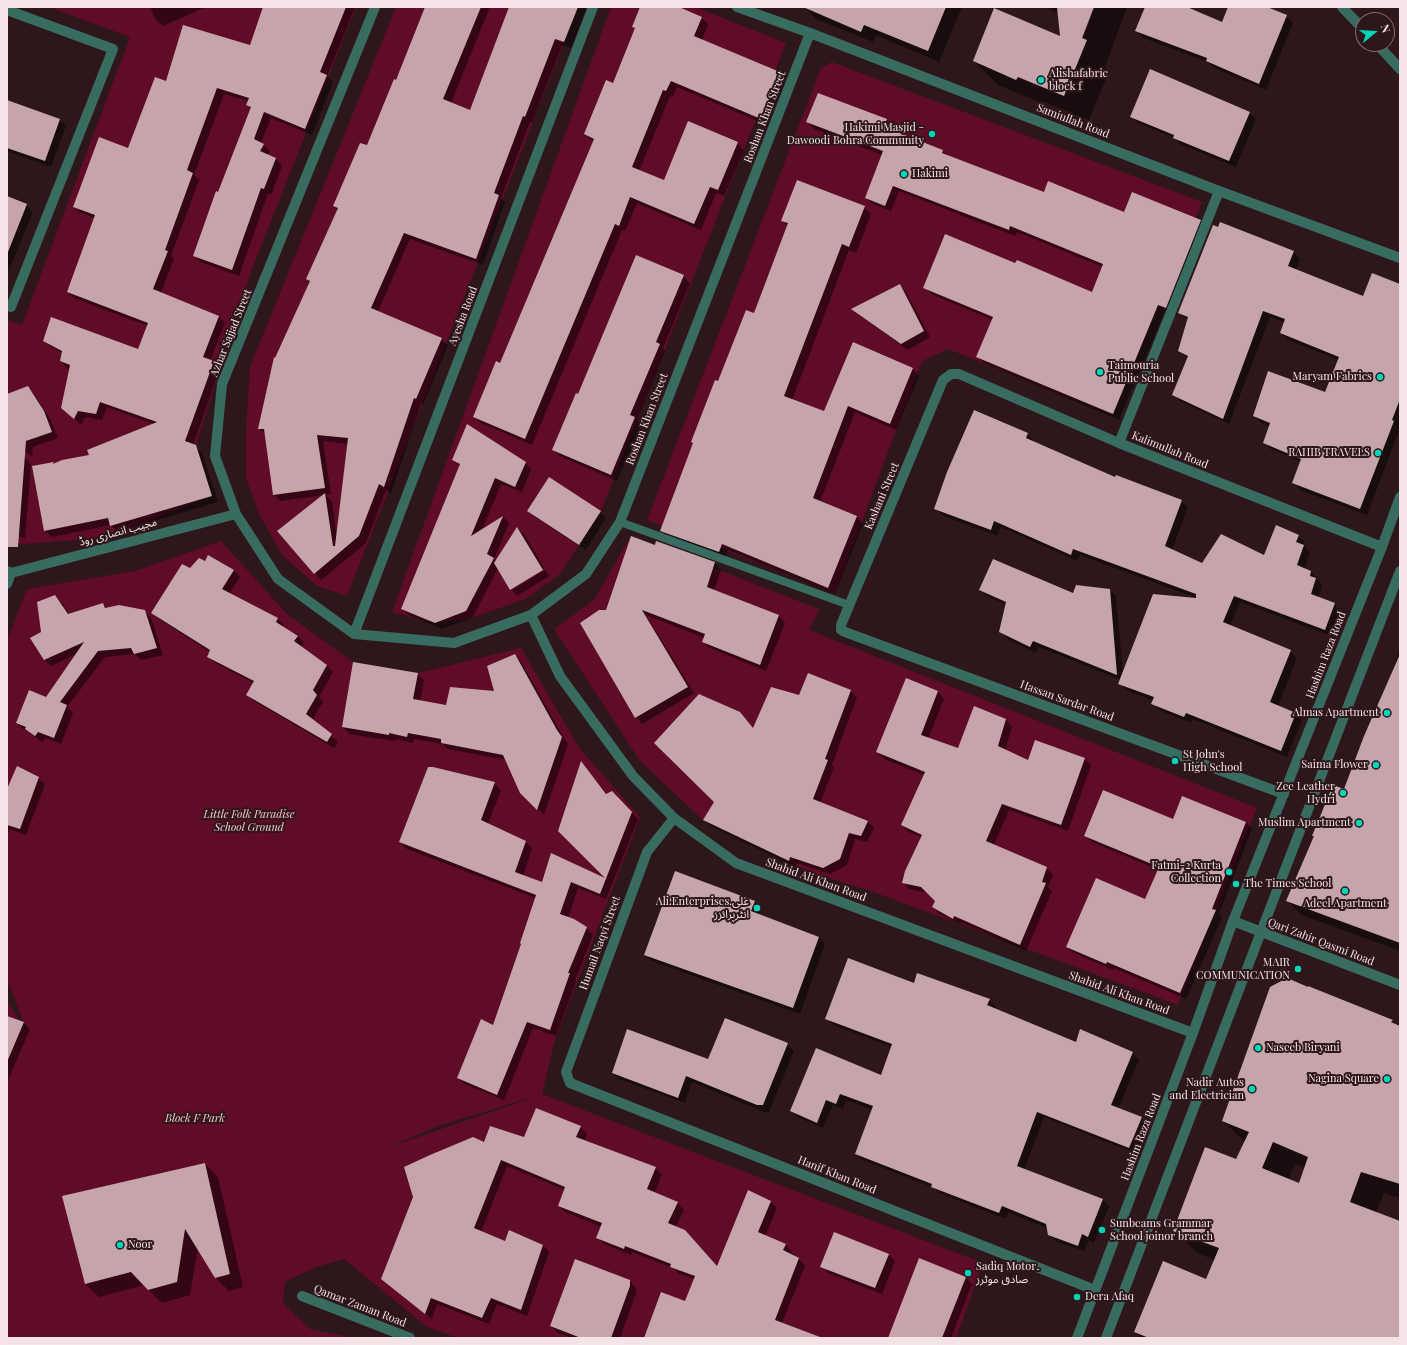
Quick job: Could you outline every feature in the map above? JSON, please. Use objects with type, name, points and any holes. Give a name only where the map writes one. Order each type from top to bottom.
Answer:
[{"type":"street","name":"Azhar Sajjad Street","points":[[354,634],[278,579],[236,514],[215,456],[222,384],[375,7]]},
{"type":"street","name":"Ayesha Road","points":[[354,634],[593,7]]},
{"type":"street","name":"Samiullah Road","points":[[737,7],[810,33],[1219,191],[1400,258]]},
{"type":"street","points":[[1342,7],[1355,21]]},
{"type":"street","points":[[7,10],[113,49],[9,306]]},
{"type":"street","name":"Roshan Khan Street","points":[[354,634],[454,644],[531,615],[586,574],[620,522],[810,33]]},
{"type":"street","points":[[1384,52],[1400,69]]},
{"type":"street","points":[[1119,443],[1219,191]]},
{"type":"street","name":"Kalimullah Road","points":[[951,374],[959,374],[1119,443],[1382,547]]},
{"type":"street","name":"Kashani Street","points":[[841,630],[841,625],[943,380],[951,374]]},
{"type":"street","name":"Hashim Raza Road","points":[[1078,1338],[1193,1033],[1233,921],[1382,547],[1400,497]]},
{"type":"street","name":"مجیب انصاری روڈ","points":[[9,572],[236,514]]},
{"type":"street","points":[[1106,1338],[1260,932],[1400,571]]},
{"type":"street","points":[[7,584],[9,572]]},
{"type":"street","name":"Shahid Ali Khan Road","points":[[531,615],[560,676],[633,776],[674,818],[736,863],[1193,1033]]},
{"type":"street","name":"Hassan Sardar Road","points":[[841,630],[1284,794]]},
{"type":"street","name":"Humail Naqvi Street","points":[[570,1083],[566,1072],[647,852],[674,818]]},
{"type":"street","name":"Qari Zahir Qasmi Road","points":[[1233,921],[1400,985]]},
{"type":"street","name":"Hanif Khan Road","points":[[570,1083],[1095,1290]]},
{"type":"street","name":"Qamar Zaman Road","points":[[302,1296],[410,1338]]},
{"type":"lane","points":[[620,522],[849,606]]},
{"type":"green space","points":[[49,7],[356,7],[252,269],[196,445],[212,496],[103,538],[25,544],[7,543],[7,320],[22,325],[130,37]]},
{"type":"green space","points":[[396,7],[578,7],[347,596],[317,586],[283,556],[260,516],[246,478],[246,430],[250,367]]},
{"type":"green space","points":[[611,7],[695,7],[786,43],[601,511],[560,574],[526,599],[468,619],[435,623],[392,612]]},
{"type":"green space","points":[[832,62],[1202,202],[1113,415],[948,349],[922,361],[835,593],[647,520],[821,68]]},
{"type":"green space","points":[[631,536],[819,609],[809,630],[1257,808],[1178,1005],[871,891],[815,874],[703,820],[640,761],[554,629],[594,600]]},
{"type":"green space","points":[[221,541],[288,615],[353,662],[418,673],[521,648],[580,749],[640,817],[554,1043],[542,1094],[983,1263],[956,1338],[458,1338],[427,1327],[344,1259],[316,1267],[285,1282],[283,1303],[310,1329],[354,1338],[7,1338],[7,1001],[28,1034],[7,979],[7,641],[27,589],[135,571]],"holes":[[[526,1100],[389,1147],[438,1126]]]},
{"type":"building","points":[[263,7],[346,7],[320,72],[327,75],[305,129],[264,112],[254,139],[264,144],[260,151],[276,158],[264,189],[261,188],[232,270],[193,256],[216,191],[218,192],[251,107],[246,105],[249,98],[217,88],[187,170],[193,173],[165,250],[168,251],[153,289],[219,316],[203,357],[214,361],[185,441],[196,445],[212,496],[110,526],[108,518],[44,531],[32,466],[54,462],[53,464],[62,460],[89,455],[87,450],[157,422],[100,402],[96,414],[78,411],[74,419],[61,408],[70,365],[60,361],[62,351],[43,341],[51,317],[138,349],[148,323],[67,292],[95,215],[73,207],[99,137],[128,148],[155,77],[166,81],[183,25],[250,45]]},
{"type":"building","points":[[425,7],[481,7],[443,99],[470,110],[509,7],[578,7],[564,42],[555,39],[525,117],[523,116],[494,193],[499,195],[476,259],[404,233],[371,308],[442,338],[416,399],[414,398],[384,487],[379,484],[359,536],[314,574],[277,531],[325,493],[333,546],[335,546],[348,438],[317,435],[325,488],[273,495],[264,429],[258,429],[274,357],[275,358],[310,281],[306,279],[338,208],[333,206],[360,143],[367,145],[394,79],[396,80]]},
{"type":"building","points":[[640,7],[679,7],[702,17],[694,36],[780,72],[761,119],[671,81],[666,91],[663,90],[632,167],[664,180],[688,121],[738,142],[718,190],[710,187],[694,224],[630,197],[619,226],[615,224],[525,439],[473,417],[496,361],[500,363],[594,139],[584,134],[606,80],[613,83],[635,28],[632,27]]},
{"type":"building","points":[[803,7],[946,7],[928,51],[864,25],[861,32]]},
{"type":"building","points":[[1057,7],[1094,7],[1082,38],[1087,40],[1064,96],[1018,77],[1016,80],[973,61],[994,8],[1060,36]]},
{"type":"building","points":[[1145,7],[1187,7],[1222,22],[1228,7],[1267,7],[1287,15],[1259,84],[1206,61],[1207,58],[1135,31]]},
{"type":"building","points":[[1150,69],[1250,112],[1229,161],[1173,138],[1174,135],[1130,117]]},
{"type":"building","points":[[818,93],[887,119],[884,127],[943,150],[942,153],[1044,192],[1048,181],[1124,212],[1132,192],[1201,220],[1166,308],[1158,305],[1113,414],[976,357],[993,317],[923,288],[945,234],[1015,263],[1017,260],[1092,292],[1103,264],[1010,226],[1009,230],[893,186],[885,206],[865,198],[883,151],[806,122]]},
{"type":"building","points":[[7,100],[60,119],[45,161],[7,148]]},
{"type":"building","points":[[797,180],[865,206],[849,247],[842,244],[784,396],[824,411],[853,342],[913,368],[890,424],[848,406],[813,498],[857,516],[828,588],[722,544],[719,552],[660,531],[693,443],[691,442],[715,380],[718,381],[746,310],[754,313],[788,223],[781,221]]},
{"type":"building","points":[[7,196],[27,204],[8,252],[7,252]]},
{"type":"building","points":[[1220,222],[1294,251],[1288,266],[1363,296],[1372,273],[1400,284],[1400,399],[1392,420],[1394,421],[1360,509],[1292,483],[1301,459],[1263,443],[1270,423],[1253,416],[1268,371],[1325,392],[1339,357],[1280,333],[1285,319],[1263,311],[1223,419],[1172,395],[1188,356],[1178,351],[1188,317],[1178,313],[1213,225],[1218,227]]},
{"type":"building","points":[[636,255],[684,275],[656,342],[660,344],[630,415],[635,417],[611,475],[552,450],[576,393],[578,394]]},
{"type":"building","points":[[900,284],[924,331],[901,344],[851,309]]},
{"type":"building","points":[[28,386],[44,411],[52,432],[26,441],[18,547],[7,547],[7,394]]},
{"type":"building","points":[[974,410],[1028,433],[1026,438],[1115,477],[1116,475],[1182,500],[1165,546],[1202,563],[1221,534],[1264,555],[1276,525],[1299,535],[1296,542],[1304,545],[1297,565],[1311,571],[1310,576],[1316,578],[1311,594],[1335,603],[1325,630],[1234,596],[1223,622],[1291,650],[1270,702],[1296,713],[1281,751],[1186,713],[1184,717],[1151,704],[1154,697],[1118,684],[1153,594],[1196,598],[1196,594],[1073,549],[1071,555],[994,521],[991,530],[934,509],[947,472]]},
{"type":"building","points":[[467,424],[526,462],[515,487],[495,478],[471,536],[503,516],[487,554],[494,558],[466,611],[435,623],[401,609],[460,464],[452,460]]},
{"type":"building","points":[[549,477],[601,511],[579,545],[527,511]]},
{"type":"building","points":[[517,527],[543,570],[510,590],[494,563]]},
{"type":"building","points":[[631,536],[655,545],[656,541],[715,562],[707,587],[779,615],[760,665],[702,642],[705,634],[642,610],[688,687],[635,718],[580,623],[599,610],[606,610]]},
{"type":"building","points":[[208,555],[234,570],[222,589],[278,618],[276,622],[298,636],[294,641],[327,665],[313,690],[317,695],[306,714],[332,734],[327,742],[246,695],[254,681],[207,657],[210,650],[151,613],[182,564],[190,568],[199,558],[205,561]]},
{"type":"building","points":[[993,559],[1073,593],[1076,585],[1110,589],[1117,675],[1033,641],[1030,647],[999,632],[1006,602],[979,590]]},
{"type":"building","points":[[55,595],[68,614],[103,603],[105,608],[119,605],[145,610],[157,648],[134,654],[131,648],[98,651],[60,702],[67,705],[54,738],[38,732],[35,736],[25,729],[26,727],[16,723],[29,690],[46,697],[84,642],[44,660],[30,638],[41,632],[37,602]]},
{"type":"building","points":[[515,654],[562,737],[537,810],[520,793],[503,755],[441,743],[441,739],[408,733],[407,737],[389,733],[389,735],[342,727],[353,662],[418,673],[413,699],[446,705],[450,687],[494,691],[487,666]]},
{"type":"building","points":[[1400,654],[1400,943],[1286,901],[1314,836],[1312,836],[1333,785],[1344,789],[1364,736]]},
{"type":"building","points":[[808,673],[851,690],[825,759],[828,760],[813,799],[868,821],[861,836],[849,833],[840,859],[823,868],[790,857],[789,861],[703,820],[714,802],[654,743],[699,694],[740,712],[753,728],[771,687],[799,695]]},
{"type":"building","points":[[906,678],[938,691],[921,735],[958,748],[974,706],[1006,719],[998,746],[1028,760],[1035,740],[1085,758],[1061,825],[1002,804],[986,841],[1047,867],[1042,882],[1046,883],[1020,945],[954,916],[953,919],[932,907],[935,901],[921,887],[902,883],[905,871],[922,835],[901,825],[925,772],[876,752]]},
{"type":"building","points":[[581,761],[606,794],[612,791],[632,812],[600,894],[571,882],[560,914],[574,919],[587,927],[568,973],[570,973],[550,1030],[527,1022],[497,1095],[457,1078],[481,1019],[493,1025],[536,895],[399,842],[428,767],[433,767],[495,782],[481,820],[526,841],[515,872],[542,882],[551,853],[605,878],[558,831]]},
{"type":"building","points":[[17,766],[39,777],[20,829],[7,825],[7,789]]},
{"type":"building","points":[[1103,790],[1173,819],[1182,796],[1246,822],[1212,909],[1216,910],[1180,993],[1107,962],[1106,964],[1066,947],[1096,878],[1145,899],[1159,867],[1084,836]]},
{"type":"building","points":[[675,871],[755,901],[751,911],[819,937],[793,1008],[644,955]]},
{"type":"building","points":[[848,958],[914,983],[917,973],[990,999],[987,1005],[1076,1042],[1080,1029],[1133,1052],[1111,1105],[1142,1117],[1129,1148],[1037,1112],[1017,1166],[1103,1199],[1088,1237],[1082,1234],[1078,1246],[1048,1235],[1046,1224],[1002,1206],[999,1213],[931,1187],[932,1184],[855,1154],[873,1106],[840,1094],[836,1104],[826,1100],[817,1123],[790,1111],[816,1048],[881,1075],[892,1044],[825,1019]]},
{"type":"building","points":[[1287,978],[1393,1020],[1391,1022],[1400,1026],[1400,1184],[1361,1172],[1350,1202],[1400,1221],[1400,1338],[1149,1338],[1134,1332],[1163,1261],[1206,1279],[1219,1248],[1173,1231],[1205,1147],[1236,1159],[1249,1132],[1222,1121],[1270,987]],"holes":[[[1273,1142],[1308,1157],[1299,1183],[1262,1168]]]},
{"type":"building","points":[[7,1016],[24,1022],[7,1062]]},
{"type":"building","points":[[725,1018],[788,1043],[763,1105],[757,1105],[686,1076],[678,1098],[612,1073],[627,1029],[708,1059]]},
{"type":"building","points":[[536,1108],[581,1126],[576,1137],[656,1167],[647,1189],[678,1202],[668,1223],[685,1230],[717,1266],[748,1190],[771,1201],[758,1232],[786,1244],[783,1250],[799,1258],[775,1320],[820,1338],[644,1338],[661,1292],[685,1301],[695,1276],[670,1267],[671,1264],[625,1246],[624,1249],[596,1238],[602,1223],[558,1206],[565,1187],[501,1160],[474,1228],[505,1241],[509,1230],[543,1245],[521,1310],[491,1298],[482,1318],[431,1298],[425,1314],[381,1279],[413,1197],[404,1167],[473,1137],[484,1142],[490,1126],[524,1137]]},
{"type":"building","points":[[205,1163],[230,1274],[215,1278],[185,1229],[177,1282],[148,1290],[131,1272],[85,1284],[62,1196]]},
{"type":"building","points":[[834,1232],[889,1254],[875,1288],[820,1267]]},
{"type":"building","points":[[919,1258],[966,1277],[942,1338],[888,1338]]},
{"type":"building","points":[[575,1259],[630,1280],[630,1286],[611,1338],[581,1338],[550,1326]]},
{"type":"place","name":"Alishafabric block f","points":[[1041,80]]},
{"type":"place","name":"Hakimi Masjid - Dawoodi Bohra Community","points":[[932,134]]},
{"type":"place","name":"Hakimi","points":[[904,174]]},
{"type":"place","name":"Taimouria Public School","points":[[1100,372]]},
{"type":"place","name":"Maryam Fabrics","points":[[1380,377]]},
{"type":"place","name":"RAHIB TRAVELS","points":[[1378,453]]},
{"type":"place","name":"Almas Apartment","points":[[1387,713]]},
{"type":"place","name":"St John's High School","points":[[1175,761]]},
{"type":"place","name":"Saima Flower","points":[[1376,765]]},
{"type":"place","name":"Zee Leather Hydri","points":[[1343,793]]},
{"type":"place","name":"Muslim Apartment","points":[[1359,823]]},
{"type":"place","name":"Fatmi-2 Kurta Collection","points":[[1229,872]]},
{"type":"place","name":"The Times School","points":[[1236,884]]},
{"type":"place","name":"Adeel Apartment","points":[[1345,891]]},
{"type":"place","name":"Ali.Enterprises.علی انٹرپرائزز","points":[[757,908]]},
{"type":"place","name":"MAIR COMMUNICATION","points":[[1298,969]]},
{"type":"place","name":"Naseeb Biryani","points":[[1258,1048]]},
{"type":"place","name":"Nagina Square","points":[[1387,1079]]},
{"type":"place","name":"Nadir Autos and Electrician","points":[[1252,1089]]},
{"type":"place","name":"Sunbeams Grammar School joinor branch","points":[[1102,1230]]},
{"type":"place","name":"Noor","points":[[120,1245]]},
{"type":"place","name":"Sadiq Motor۔ صادق موٹرز","points":[[968,1273]]},
{"type":"place","name":"Dera Afaq","points":[[1077,1297]]},
{"type":"park label","name":"Little Folk Paradise School Ground","points":[[249,821]]},
{"type":"park label","name":"Block F Park","points":[[195,1119]]}]
